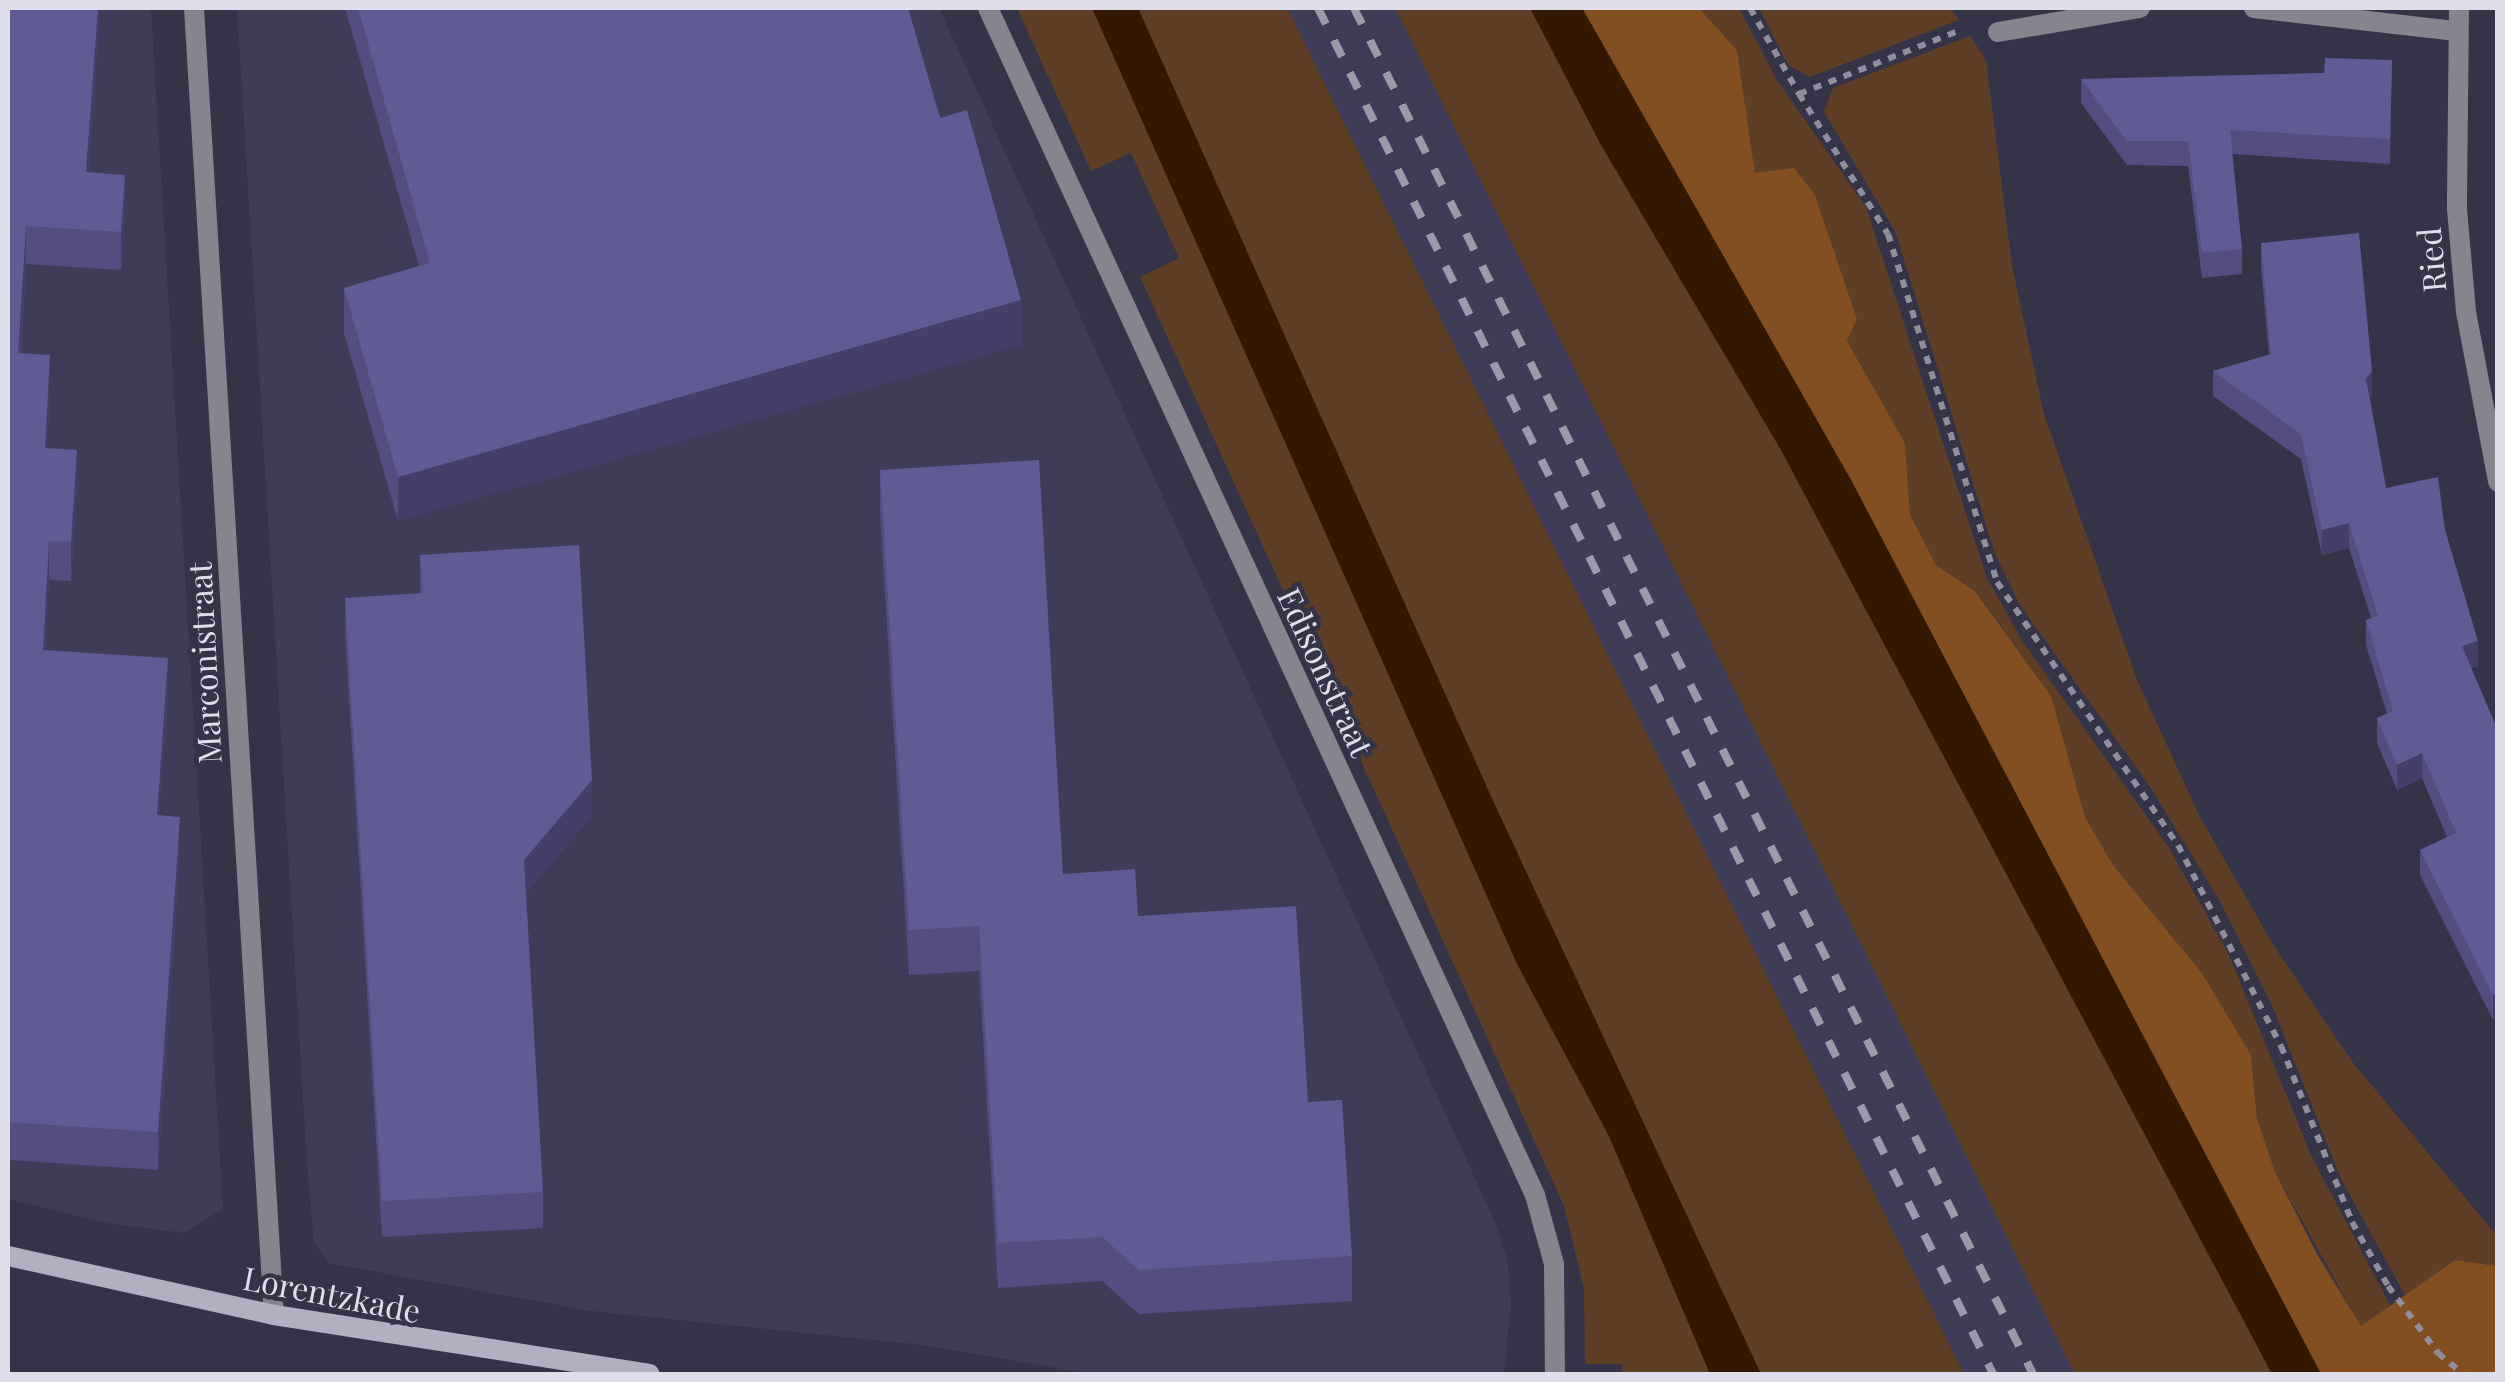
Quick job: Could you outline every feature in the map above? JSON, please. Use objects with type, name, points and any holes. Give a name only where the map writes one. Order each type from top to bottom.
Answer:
[{"type":"street","name":"Marconistraat","points":[[194,8],[274,1315]]},
{"type":"street","name":"Edisonstraat","points":[[988,8],[1535,1195],[1554,1264],[1555,1374]]},
{"type":"street","points":[[1998,32],[2140,8]]},
{"type":"street","points":[[2254,8],[2457,31]]},
{"type":"street","name":"Ried","points":[[2459,8],[2454,124],[2464,295],[2498,482]]},
{"type":"street","name":"Lorentzkade","points":[[8,1256],[274,1315],[649,1374]]},
{"type":"path","points":[[1750,8],[1888,234],[1997,582],[2178,845],[2281,1046],[2352,1222],[2388,1286],[2438,1352],[2464,1374]]},
{"type":"path","points":[[1799,94],[1963,29],[1998,32]]},
{"type":"shaded area","points":[[8,8],[151,8],[223,1209],[184,1233],[105,1223],[8,1199]]},
{"type":"shaded area","points":[[237,8],[939,8],[1495,1222],[1508,1262],[1511,1305],[1504,1374],[1091,1374],[922,1345],[591,1311],[328,1263],[314,1242],[307,1166]]},
{"type":"shaded area","points":[[1017,8],[1092,8],[1518,966],[1609,1136],[1710,1374],[1623,1374],[1622,1364],[1585,1364],[1584,1289],[1564,1206],[1140,277],[1179,258],[1131,153],[1091,171]]},
{"type":"shaded area","points":[[1092,8],[1138,8],[1494,803],[1761,1374],[1710,1374],[1609,1136],[1518,966]]},
{"type":"shaded area","points":[[1138,8],[1530,8],[1781,450],[2272,1374],[1761,1374],[1494,803]]},
{"type":"shaded area","points":[[1138,8],[1287,8],[1964,1374],[1761,1374],[1494,803]]},
{"type":"shaded area","points":[[1395,8],[1530,8],[1601,145],[1781,450],[2272,1374],[2075,1374]]},
{"type":"shaded area","points":[[1530,8],[1582,8],[1851,480],[2321,1374],[2272,1374],[1781,450],[1601,145]]},
{"type":"shaded area","points":[[1582,8],[1699,8],[1737,50],[1755,173],[1794,168],[1815,195],[1857,319],[1847,341],[1905,443],[1910,515],[1936,565],[1975,591],[2051,696],[2085,817],[2113,865],[2202,973],[2251,1055],[2257,1118],[2275,1172],[2317,1254],[2361,1326],[2455,1260],[2497,1266],[2497,1374],[2321,1374],[1851,480]]},
{"type":"shaded area","points":[[1699,8],[1739,8],[1777,80],[1866,207],[1987,578],[2021,639],[2169,848],[2229,955],[2311,1155],[2390,1305],[2361,1327],[2275,1172],[2257,1118],[2251,1055],[2202,973],[2113,865],[2085,817],[2051,696],[1976,591],[1936,565],[1910,515],[1905,443],[1847,341],[1857,319],[1815,195],[1755,174],[1737,50]]},
{"type":"shaded area","points":[[1759,8],[1950,8],[1959,20],[1810,77],[1788,65]]},
{"type":"shaded area","points":[[1970,36],[1986,60],[2012,266],[2044,414],[2137,680],[2200,817],[2274,946],[2354,1064],[2497,1236],[2497,1266],[2455,1260],[2405,1295],[2342,1181],[2274,1010],[2222,905],[2151,788],[2020,605],[1995,554],[1895,231],[1824,112],[1833,88]]},
{"type":"building","points":[[8,8],[98,8],[86,172],[125,175],[121,232],[26,226],[18,353],[50,355],[45,448],[77,450],[71,542],[49,541],[43,650],[168,658],[157,815],[180,817],[158,1132],[8,1122]]},
{"type":"building","points":[[358,8],[908,8],[940,118],[967,110],[1021,300],[398,477],[344,288],[430,263]]},
{"type":"building","points":[[2325,58],[2392,60],[2390,139],[2230,130],[2242,249],[2202,253],[2188,141],[2127,141],[2081,79],[2324,73]]},
{"type":"building","points":[[2359,233],[2372,371],[2366,379],[2386,488],[2438,477],[2445,530],[2478,641],[2462,646],[2498,731],[2498,992],[2493,995],[2420,850],[2456,833],[2422,753],[2397,765],[2377,718],[2393,711],[2366,620],[2378,616],[2349,523],[2322,530],[2301,434],[2213,371],[2271,354],[2261,243]]},
{"type":"building","points":[[1039,460],[1063,874],[1135,869],[1138,916],[1296,906],[1308,1102],[1342,1100],[1352,1256],[1139,1270],[1102,1237],[998,1243],[979,926],[909,930],[880,470]]},
{"type":"building","points":[[579,545],[592,780],[524,860],[543,1192],[382,1201],[345,598],[423,593],[420,555]]},
{"type":"railway","points":[[1318,8],[1993,1374]]},
{"type":"railway","points":[[1354,8],[2033,1374]]}]
